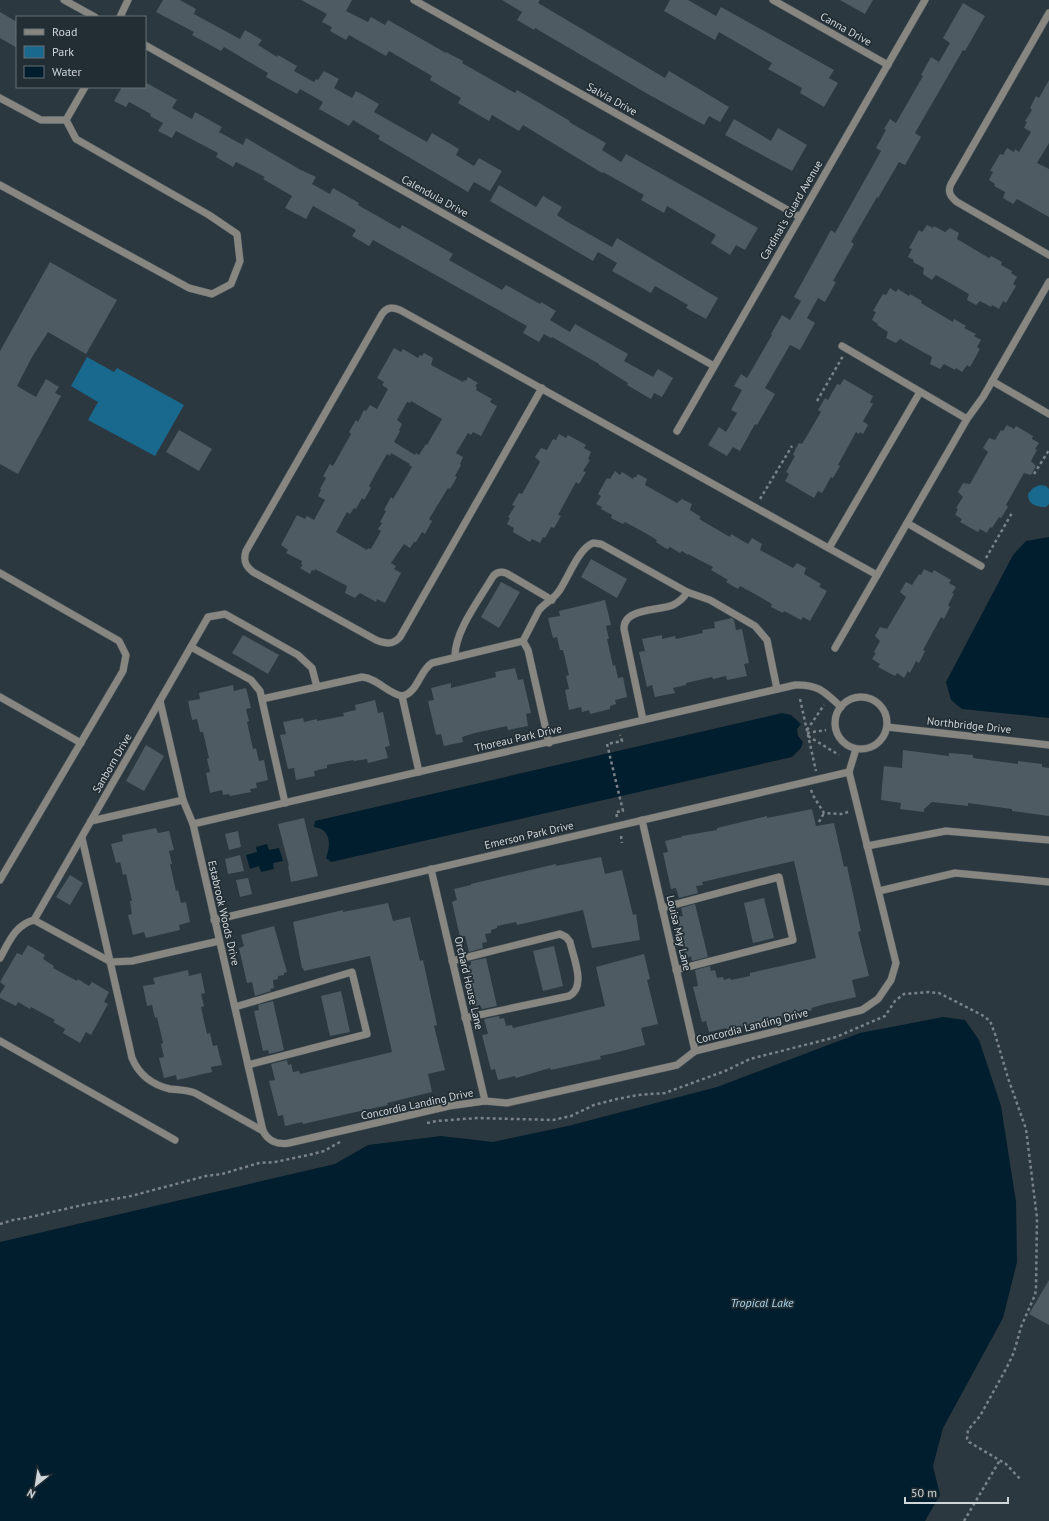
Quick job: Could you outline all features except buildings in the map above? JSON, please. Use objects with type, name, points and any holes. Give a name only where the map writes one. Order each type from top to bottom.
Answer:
[{"type":"street","points":[[64,0],[93,16]]},
{"type":"street","points":[[120,16],[128,0]]},
{"type":"street","name":"Salvia Drive","points":[[414,0],[800,216]]},
{"type":"street","name":"Canna Drive","points":[[773,0],[888,65]]},
{"type":"street","name":"Cardinal's Guard Avenue","points":[[677,431],[925,0]]},
{"type":"street","points":[[1049,13],[951,184],[949,190],[952,197],[957,202],[1049,255]]},
{"type":"street","name":"Calendula Drive","points":[[146,46],[714,366]]},
{"type":"street","points":[[66,120],[78,103],[85,88]]},
{"type":"street","points":[[0,98],[41,120],[66,120]]},
{"type":"street","points":[[0,185],[189,288],[212,294],[231,284],[240,261],[237,234],[209,215],[76,139],[66,120]]},
{"type":"street","points":[[835,648],[967,419],[992,381],[1049,282]]},
{"type":"street","points":[[542,388],[400,637],[392,643],[376,640],[252,572],[246,565],[244,560],[246,551],[382,314],[388,308],[392,308],[400,310],[542,388],[877,575]]},
{"type":"street","points":[[844,347],[967,419]]},
{"type":"street","points":[[992,381],[1049,414]]},
{"type":"street","points":[[829,548],[920,392]]},
{"type":"street","points":[[907,523],[981,566]]},
{"type":"street","points":[[523,641],[539,610],[552,600],[561,589],[585,548],[592,543],[601,544],[687,592],[710,600],[755,626],[767,640],[777,689]]},
{"type":"street","points":[[455,656],[456,644],[460,632],[492,578],[499,572],[506,573],[552,600]]},
{"type":"street","points":[[0,573],[119,641],[126,655],[123,671],[0,880]]},
{"type":"street","points":[[643,720],[624,629],[625,622],[632,615],[674,605],[683,598],[687,592]]},
{"type":"street","name":"Sanborn Drive","points":[[34,920],[208,617],[225,614],[298,655],[312,668],[317,687]]},
{"type":"street","points":[[262,699],[366,677],[394,693],[402,696],[407,695],[413,690],[428,665],[436,661],[523,641]]},
{"type":"street","points":[[523,641],[528,650],[549,743]]},
{"type":"street","points":[[191,647],[251,680],[260,691],[285,803]]},
{"type":"street","name":"Thoreau Park Drive","points":[[193,824],[795,685],[810,685],[823,691],[841,707]]},
{"type":"street","points":[[402,696],[419,772]]},
{"type":"street","points":[[0,697],[80,742]]},
{"type":"street","points":[[868,698],[875,701],[884,712],[887,727],[882,740],[863,749],[856,749],[843,741],[838,735],[835,721],[841,707],[853,699],[868,698]]},
{"type":"street","name":"Estabrook Woods Drive","points":[[160,701],[183,800],[193,824],[264,1131]]},
{"type":"street","name":"Northbridge Drive","points":[[887,727],[1049,745]]},
{"type":"street","name":"Concordia Landing Drive","points":[[82,838],[132,1058],[139,1072],[159,1085],[196,1093],[264,1131],[268,1138],[276,1143],[285,1144],[449,1106],[485,1101],[507,1103],[677,1065],[694,1051],[862,1010],[878,999],[891,980],[896,962],[850,772],[856,749]]},
{"type":"street","name":"Emerson Park Drive","points":[[214,920],[850,772]]},
{"type":"street","points":[[92,821],[183,800]]},
{"type":"street","name":"Louisa May Lane","points":[[642,820],[694,1051]]},
{"type":"street","points":[[868,846],[946,831],[1049,840]]},
{"type":"street","name":"Orchard House Lane","points":[[431,869],[485,1101]]},
{"type":"street","points":[[878,891],[955,873],[1049,882]]},
{"type":"street","points":[[662,908],[779,876],[793,940],[676,970]]},
{"type":"street","points":[[0,958],[16,930],[25,923],[34,920],[111,962],[132,961],[219,941]]},
{"type":"street","points":[[452,961],[560,934],[566,937],[570,942],[579,980],[578,988],[570,996],[465,1018]]},
{"type":"street","points":[[235,1007],[352,972],[367,1034],[248,1065]]},
{"type":"street","points":[[0,1041],[175,1140]]},
{"type":"path","points":[[817,401],[844,347]]},
{"type":"path","points":[[755,507],[792,446]]},
{"type":"path","points":[[1034,474],[1049,450]]},
{"type":"path","points":[[981,566],[1012,513]]},
{"type":"path","points":[[800,699],[818,779]]},
{"type":"path","points":[[807,733],[824,704]]},
{"type":"path","points":[[807,733],[826,730]]},
{"type":"path","points":[[807,733],[839,755]]},
{"type":"path","points":[[622,741],[607,744],[623,810]]},
{"type":"path","points":[[809,782],[814,797],[824,813]]},
{"type":"path","points":[[824,813],[841,814],[858,808]]},
{"type":"path","points":[[819,822],[824,813]]},
{"type":"path","points":[[423,1124],[464,1118],[553,1120],[571,1116],[594,1106],[617,1099],[638,1095],[665,1093],[725,1071],[750,1059],[836,1037],[885,1016],[899,998],[908,993],[938,993],[982,1015],[990,1021],[1026,1129],[1037,1218],[1035,1295],[1021,1327],[1014,1352],[1007,1367],[980,1416],[968,1430],[967,1438],[969,1442],[1006,1464],[1020,1479]]},
{"type":"path","points":[[0,1224],[87,1204],[131,1196],[206,1176],[222,1174],[259,1164],[313,1154],[324,1151],[346,1139]]},
{"type":"path","points":[[964,1521],[1000,1460]]},
{"type":"green space","points":[[87,357],[114,372],[117,368],[184,405],[155,456],[88,420],[98,402],[71,386]]},
{"type":"green space","points":[[1040,485],[1046,486],[1049,489],[1049,504],[1046,507],[1034,505],[1028,498],[1028,494],[1033,488]]},
{"type":"water","points":[[1049,537],[1049,718],[962,709],[951,700],[946,682],[1013,555],[1026,541]]},
{"type":"water","points":[[782,713],[791,715],[801,724],[797,729],[798,736],[803,742],[801,748],[792,757],[331,862],[326,858],[329,848],[327,834],[320,828],[314,827],[315,821]]},
{"type":"water","points":[[267,844],[269,850],[279,848],[283,861],[273,863],[274,869],[261,872],[259,866],[250,869],[246,855],[257,852],[256,847]]},
{"type":"water","name":"Tropical Lake","points":[[943,1017],[965,1020],[979,1040],[1001,1106],[1016,1202],[1017,1262],[1003,1318],[943,1428],[933,1466],[940,1495],[925,1521],[0,1521],[0,1242],[335,1164],[368,1145],[441,1136],[493,1142],[568,1126],[717,1087],[860,1033]]}]
